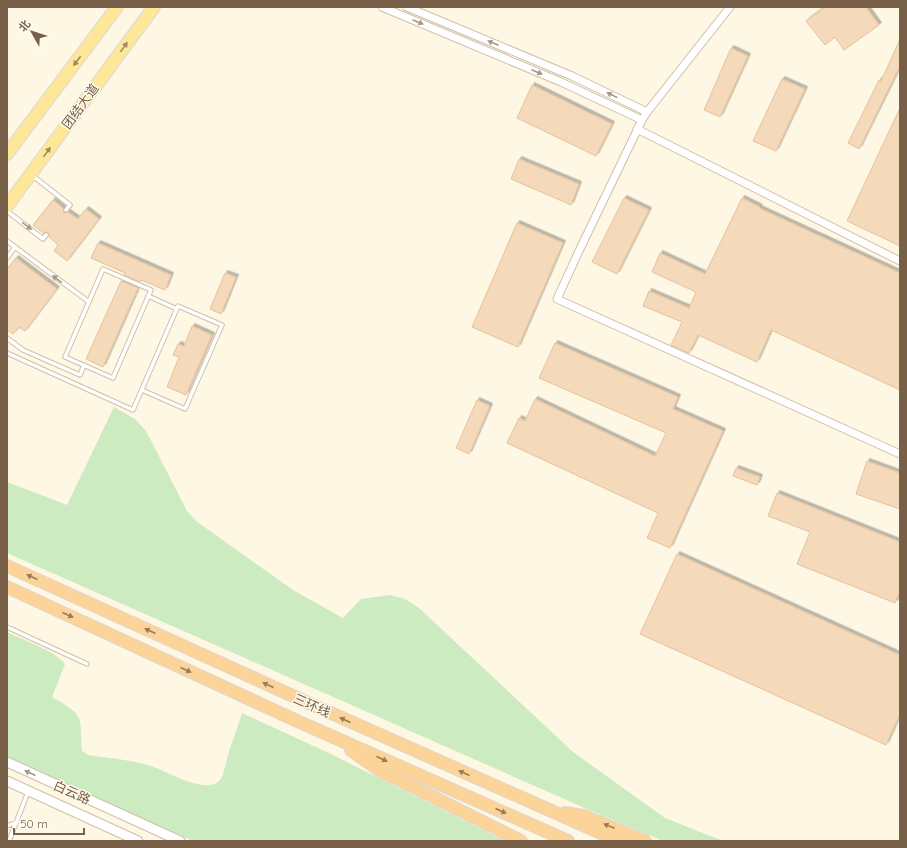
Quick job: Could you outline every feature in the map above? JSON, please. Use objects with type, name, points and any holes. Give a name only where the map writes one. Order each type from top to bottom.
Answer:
[{"type":"highway","name":"三环线","points":[[7,566],[304,701],[619,841]]},
{"type":"highway","name":"三环线","points":[[7,587],[332,737],[568,841]]},
{"type":"highway","points":[[332,737],[379,770],[522,841]]},
{"type":"highway","points":[[550,811],[584,816],[645,841]]},
{"type":"main road","points":[[8,152],[117,7]]},
{"type":"main road","name":"团结大道","points":[[7,206],[154,7]]},
{"type":"street","points":[[382,7],[561,82],[642,120]]},
{"type":"street","points":[[407,7],[572,76],[647,112]]},
{"type":"street","points":[[730,7],[642,120],[557,299],[900,454]]},
{"type":"street","points":[[638,129],[900,261]]},
{"type":"street","name":"白云路","points":[[7,762],[180,841]]},
{"type":"street","name":"白云路","points":[[7,781],[138,841]]},
{"type":"lane","points":[[30,175],[70,205],[66,210]]},
{"type":"lane","points":[[7,211],[43,239],[46,235]]},
{"type":"lane","points":[[7,241],[89,302]]},
{"type":"lane","points":[[7,258],[15,247]]},
{"type":"lane","points":[[103,269],[151,290],[148,296],[113,378],[65,357],[103,269]]},
{"type":"lane","points":[[148,296],[177,309]]},
{"type":"lane","points":[[7,353],[133,410],[178,306],[222,325],[185,409],[142,390]]},
{"type":"lane","points":[[7,338],[22,350],[80,375],[84,366]]},
{"type":"lane","points":[[7,627],[87,664]]},
{"type":"lane","points":[[9,841],[28,791]]},
{"type":"lane","points":[[7,826],[17,822]]},
{"type":"green space","points":[[114,407],[135,419],[146,431],[187,511],[196,521],[293,590],[343,618],[361,599],[390,595],[405,599],[419,608],[573,752],[665,818],[723,841],[663,841],[587,809],[7,553],[7,482],[67,505]]},
{"type":"green space","points":[[7,632],[47,650],[61,659],[65,664],[52,697],[70,708],[79,718],[82,751],[88,755],[120,759],[151,766],[196,784],[214,784],[220,780],[222,776],[242,713],[331,754],[505,841],[193,841],[7,758]]},
{"type":"building","points":[[825,7],[866,7],[879,25],[844,50],[835,37],[825,45],[806,21]]},
{"type":"building","points":[[900,39],[900,66],[859,149],[848,143],[879,80],[881,81]]},
{"type":"building","points":[[731,48],[748,56],[720,117],[704,110]]},
{"type":"building","points":[[782,79],[805,89],[776,151],[753,141]]},
{"type":"building","points":[[532,85],[612,124],[596,156],[517,118]]},
{"type":"building","points":[[900,108],[900,246],[847,221]]},
{"type":"building","points":[[519,159],[579,184],[571,205],[511,179]]},
{"type":"building","points":[[624,198],[649,210],[617,274],[592,262]]},
{"type":"building","points":[[742,198],[760,207],[759,208],[900,273],[900,390],[771,330],[757,362],[698,335],[689,353],[671,345],[682,322],[643,306],[649,291],[689,308],[696,292],[652,272],[660,253],[705,274]]},
{"type":"building","points":[[53,200],[63,208],[64,213],[68,212],[78,219],[86,209],[99,219],[67,261],[54,251],[58,245],[49,237],[48,233],[43,233],[33,225]]},
{"type":"building","points":[[517,223],[563,243],[518,347],[472,327]]},
{"type":"building","points":[[98,243],[171,275],[165,290],[141,280],[140,282],[124,275],[125,273],[91,258]]},
{"type":"building","points":[[16,258],[57,289],[25,331],[19,327],[13,334],[7,330],[7,269]]},
{"type":"building","points":[[225,273],[236,277],[221,314],[210,309]]},
{"type":"building","points":[[121,281],[138,288],[103,367],[86,359]]},
{"type":"building","points":[[192,326],[212,335],[186,395],[167,387],[179,357],[173,355],[178,344],[184,346]]},
{"type":"building","points":[[555,343],[678,397],[673,409],[723,431],[670,548],[647,538],[658,513],[507,443],[519,418],[525,421],[535,399],[655,456],[666,433],[539,378]]},
{"type":"building","points":[[477,400],[490,406],[469,454],[456,448]]},
{"type":"building","points":[[867,461],[900,473],[900,509],[856,494]]},
{"type":"building","points":[[736,468],[760,477],[757,485],[733,476]]},
{"type":"building","points":[[777,493],[900,542],[900,591],[895,603],[797,564],[810,532],[768,516]]},
{"type":"building","points":[[677,554],[900,655],[900,714],[886,745],[640,634]]}]
